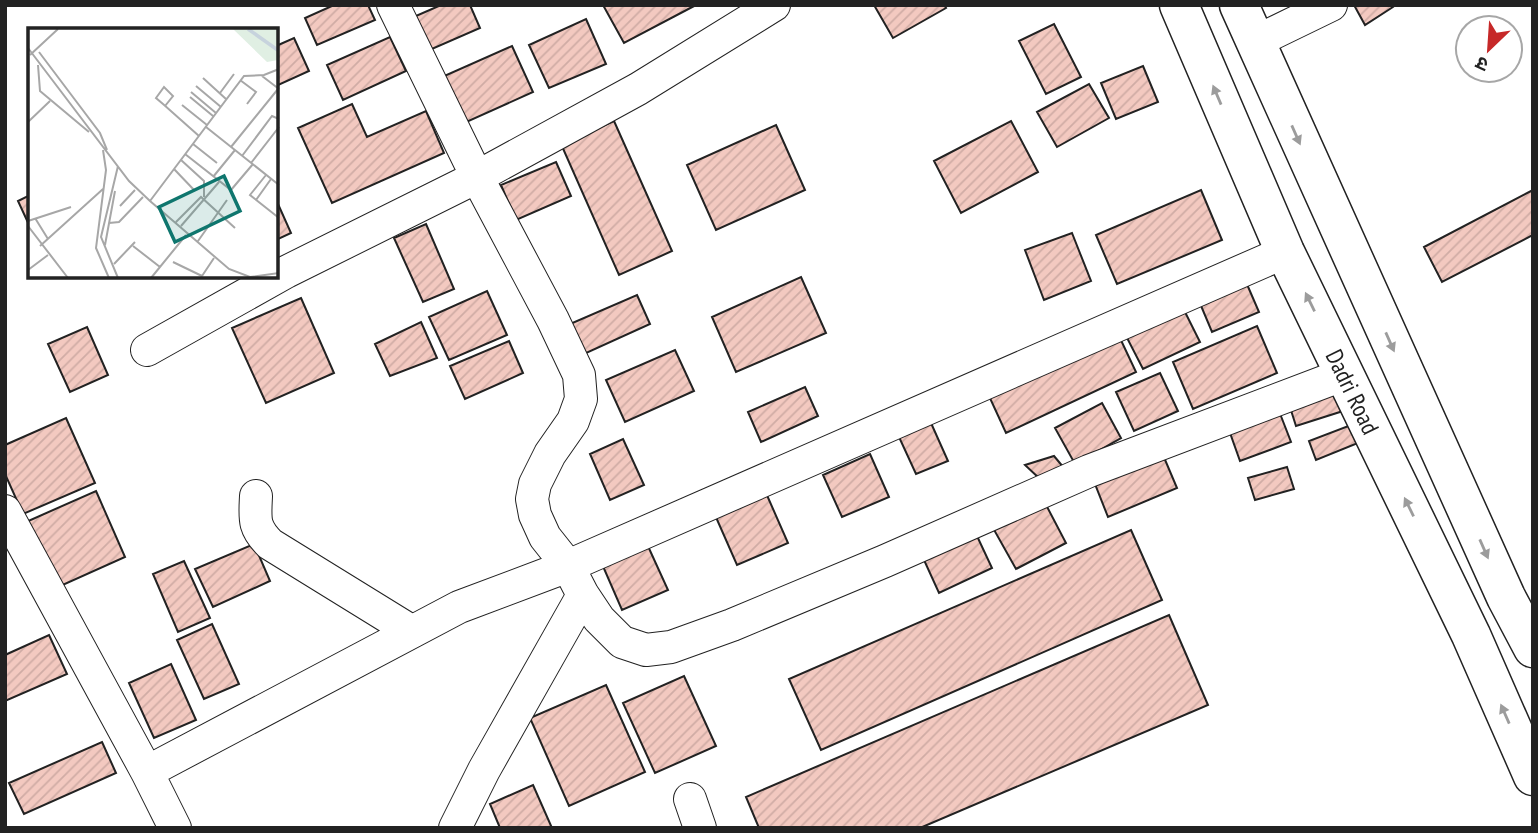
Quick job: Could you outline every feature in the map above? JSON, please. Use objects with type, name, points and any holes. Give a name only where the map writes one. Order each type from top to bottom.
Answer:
[{"type":"main road","name":"Dadri Road","points":[[1179,5],[1286,252],[1471,635],[1533,776]]},
{"type":"main road","points":[[1239,5],[1494,572],[1533,648]]},
{"type":"street","points":[[393,5],[477,177],[579,374],[581,399],[573,421],[550,454],[535,484],[532,499],[535,515],[545,537],[568,566],[599,619],[622,642],[646,650],[671,647],[732,625],[1089,471],[1345,374]]},
{"type":"street","points":[[278,276],[477,177],[639,89],[774,5]]},
{"type":"street","points":[[1255,43],[1331,5]]},
{"type":"street","points":[[147,772],[459,607],[568,566],[1286,252]]},
{"type":"street","points":[[147,349],[275,278]]},
{"type":"street","points":[[256,496],[255,514],[259,533],[270,544],[411,631]]},
{"type":"street","points":[[5,510],[175,828]]},
{"type":"street","points":[[455,828],[484,770],[583,595]]},
{"type":"building","points":[[334,5],[368,5],[375,20],[317,45],[305,18]]},
{"type":"building","points":[[441,5],[470,5],[480,28],[425,52],[409,19]]},
{"type":"building","points":[[603,5],[696,5],[624,43]]},
{"type":"building","points":[[874,5],[944,5],[946,8],[893,38]]},
{"type":"building","points":[[1354,5],[1392,5],[1393,7],[1365,25]]},
{"type":"building","points":[[586,19],[606,64],[549,88],[529,45]]},
{"type":"building","points":[[1054,24],[1081,77],[1046,94],[1019,41]]},
{"type":"building","points":[[390,37],[406,71],[343,100],[327,65]]},
{"type":"building","points":[[294,38],[309,71],[278,85],[278,45]]},
{"type":"building","points":[[512,46],[533,92],[462,124],[442,77]]},
{"type":"building","points":[[1143,66],[1158,102],[1116,119],[1101,83]]},
{"type":"building","points":[[1089,84],[1109,118],[1057,147],[1037,112]]},
{"type":"building","points":[[352,104],[367,137],[426,111],[444,153],[332,203],[298,128]]},
{"type":"building","points":[[614,121],[672,251],[619,275],[561,144]]},
{"type":"building","points":[[1011,121],[1038,172],[961,213],[934,161]]},
{"type":"building","points":[[776,125],[805,190],[716,230],[687,165]]},
{"type":"building","points":[[556,162],[571,196],[516,220],[501,185]]},
{"type":"building","points":[[1201,190],[1222,240],[1117,284],[1096,235]]},
{"type":"building","points":[[1533,190],[1533,235],[1442,282],[1424,247]]},
{"type":"building","points":[[28,196],[28,223],[18,201]]},
{"type":"building","points":[[278,204],[291,233],[278,239]]},
{"type":"building","points":[[426,224],[454,289],[423,302],[394,238]]},
{"type":"building","points":[[1072,233],[1091,281],[1044,300],[1025,250]]},
{"type":"building","points":[[801,277],[826,333],[736,372],[712,317]]},
{"type":"building","points":[[1246,282],[1259,312],[1212,332],[1199,301]]},
{"type":"building","points":[[487,291],[507,335],[449,360],[429,317]]},
{"type":"building","points":[[637,295],[650,324],[584,354],[570,324]]},
{"type":"building","points":[[301,298],[334,373],[266,403],[232,328]]},
{"type":"building","points":[[1182,306],[1200,342],[1143,369],[1125,334]]},
{"type":"building","points":[[421,322],[437,358],[390,376],[375,344]]},
{"type":"building","points":[[1257,326],[1277,373],[1193,409],[1173,362]]},
{"type":"building","points":[[87,327],[108,375],[70,392],[48,344]]},
{"type":"building","points":[[1119,336],[1136,372],[1006,433],[989,396]]},
{"type":"building","points":[[509,341],[523,373],[465,399],[450,366]]},
{"type":"building","points":[[675,350],[694,391],[625,422],[606,380]]},
{"type":"building","points":[[1160,373],[1178,411],[1134,431],[1116,392]]},
{"type":"building","points":[[805,387],[818,416],[761,442],[748,412]]},
{"type":"building","points":[[1336,389],[1343,411],[1296,426],[1289,404]]},
{"type":"building","points":[[1102,403],[1121,438],[1075,464],[1055,428]]},
{"type":"building","points":[[1279,411],[1291,442],[1240,461],[1229,430]]},
{"type":"building","points":[[66,418],[95,483],[23,514],[5,474],[5,445]]},
{"type":"building","points":[[931,423],[948,461],[916,474],[899,437]]},
{"type":"building","points":[[1351,425],[1358,443],[1316,460],[1309,441]]},
{"type":"building","points":[[623,439],[644,485],[610,500],[590,454]]},
{"type":"building","points":[[870,454],[889,497],[842,517],[823,475]]},
{"type":"building","points":[[1163,455],[1177,488],[1108,517],[1095,484]]},
{"type":"building","points":[[1054,456],[1064,468],[1040,479],[1025,465]]},
{"type":"building","points":[[1287,467],[1294,489],[1255,500],[1248,478]]},
{"type":"building","points":[[96,491],[125,557],[56,588],[26,522]]},
{"type":"building","points":[[766,493],[788,543],[737,565],[715,515]]},
{"type":"building","points":[[1044,501],[1066,543],[1016,569],[993,528]]},
{"type":"building","points":[[1131,530],[1162,600],[821,750],[789,679]]},
{"type":"building","points":[[977,536],[992,568],[939,593],[924,560]]},
{"type":"building","points":[[254,544],[270,581],[213,607],[195,569]]},
{"type":"building","points":[[647,544],[668,590],[622,610],[602,564]]},
{"type":"building","points":[[184,561],[210,618],[178,632],[153,574]]},
{"type":"building","points":[[1169,615],[1208,705],[920,828],[759,828],[746,797]]},
{"type":"building","points":[[212,624],[239,684],[204,699],[177,640]]},
{"type":"building","points":[[49,635],[67,674],[5,701],[5,655]]},
{"type":"building","points":[[171,664],[196,720],[154,738],[129,683]]},
{"type":"building","points":[[684,676],[716,746],[655,773],[623,703]]},
{"type":"building","points":[[606,685],[645,772],[569,806],[530,718]]},
{"type":"building","points":[[102,742],[116,773],[24,814],[9,783]]},
{"type":"building","points":[[533,785],[552,828],[500,828],[490,804]]}]
